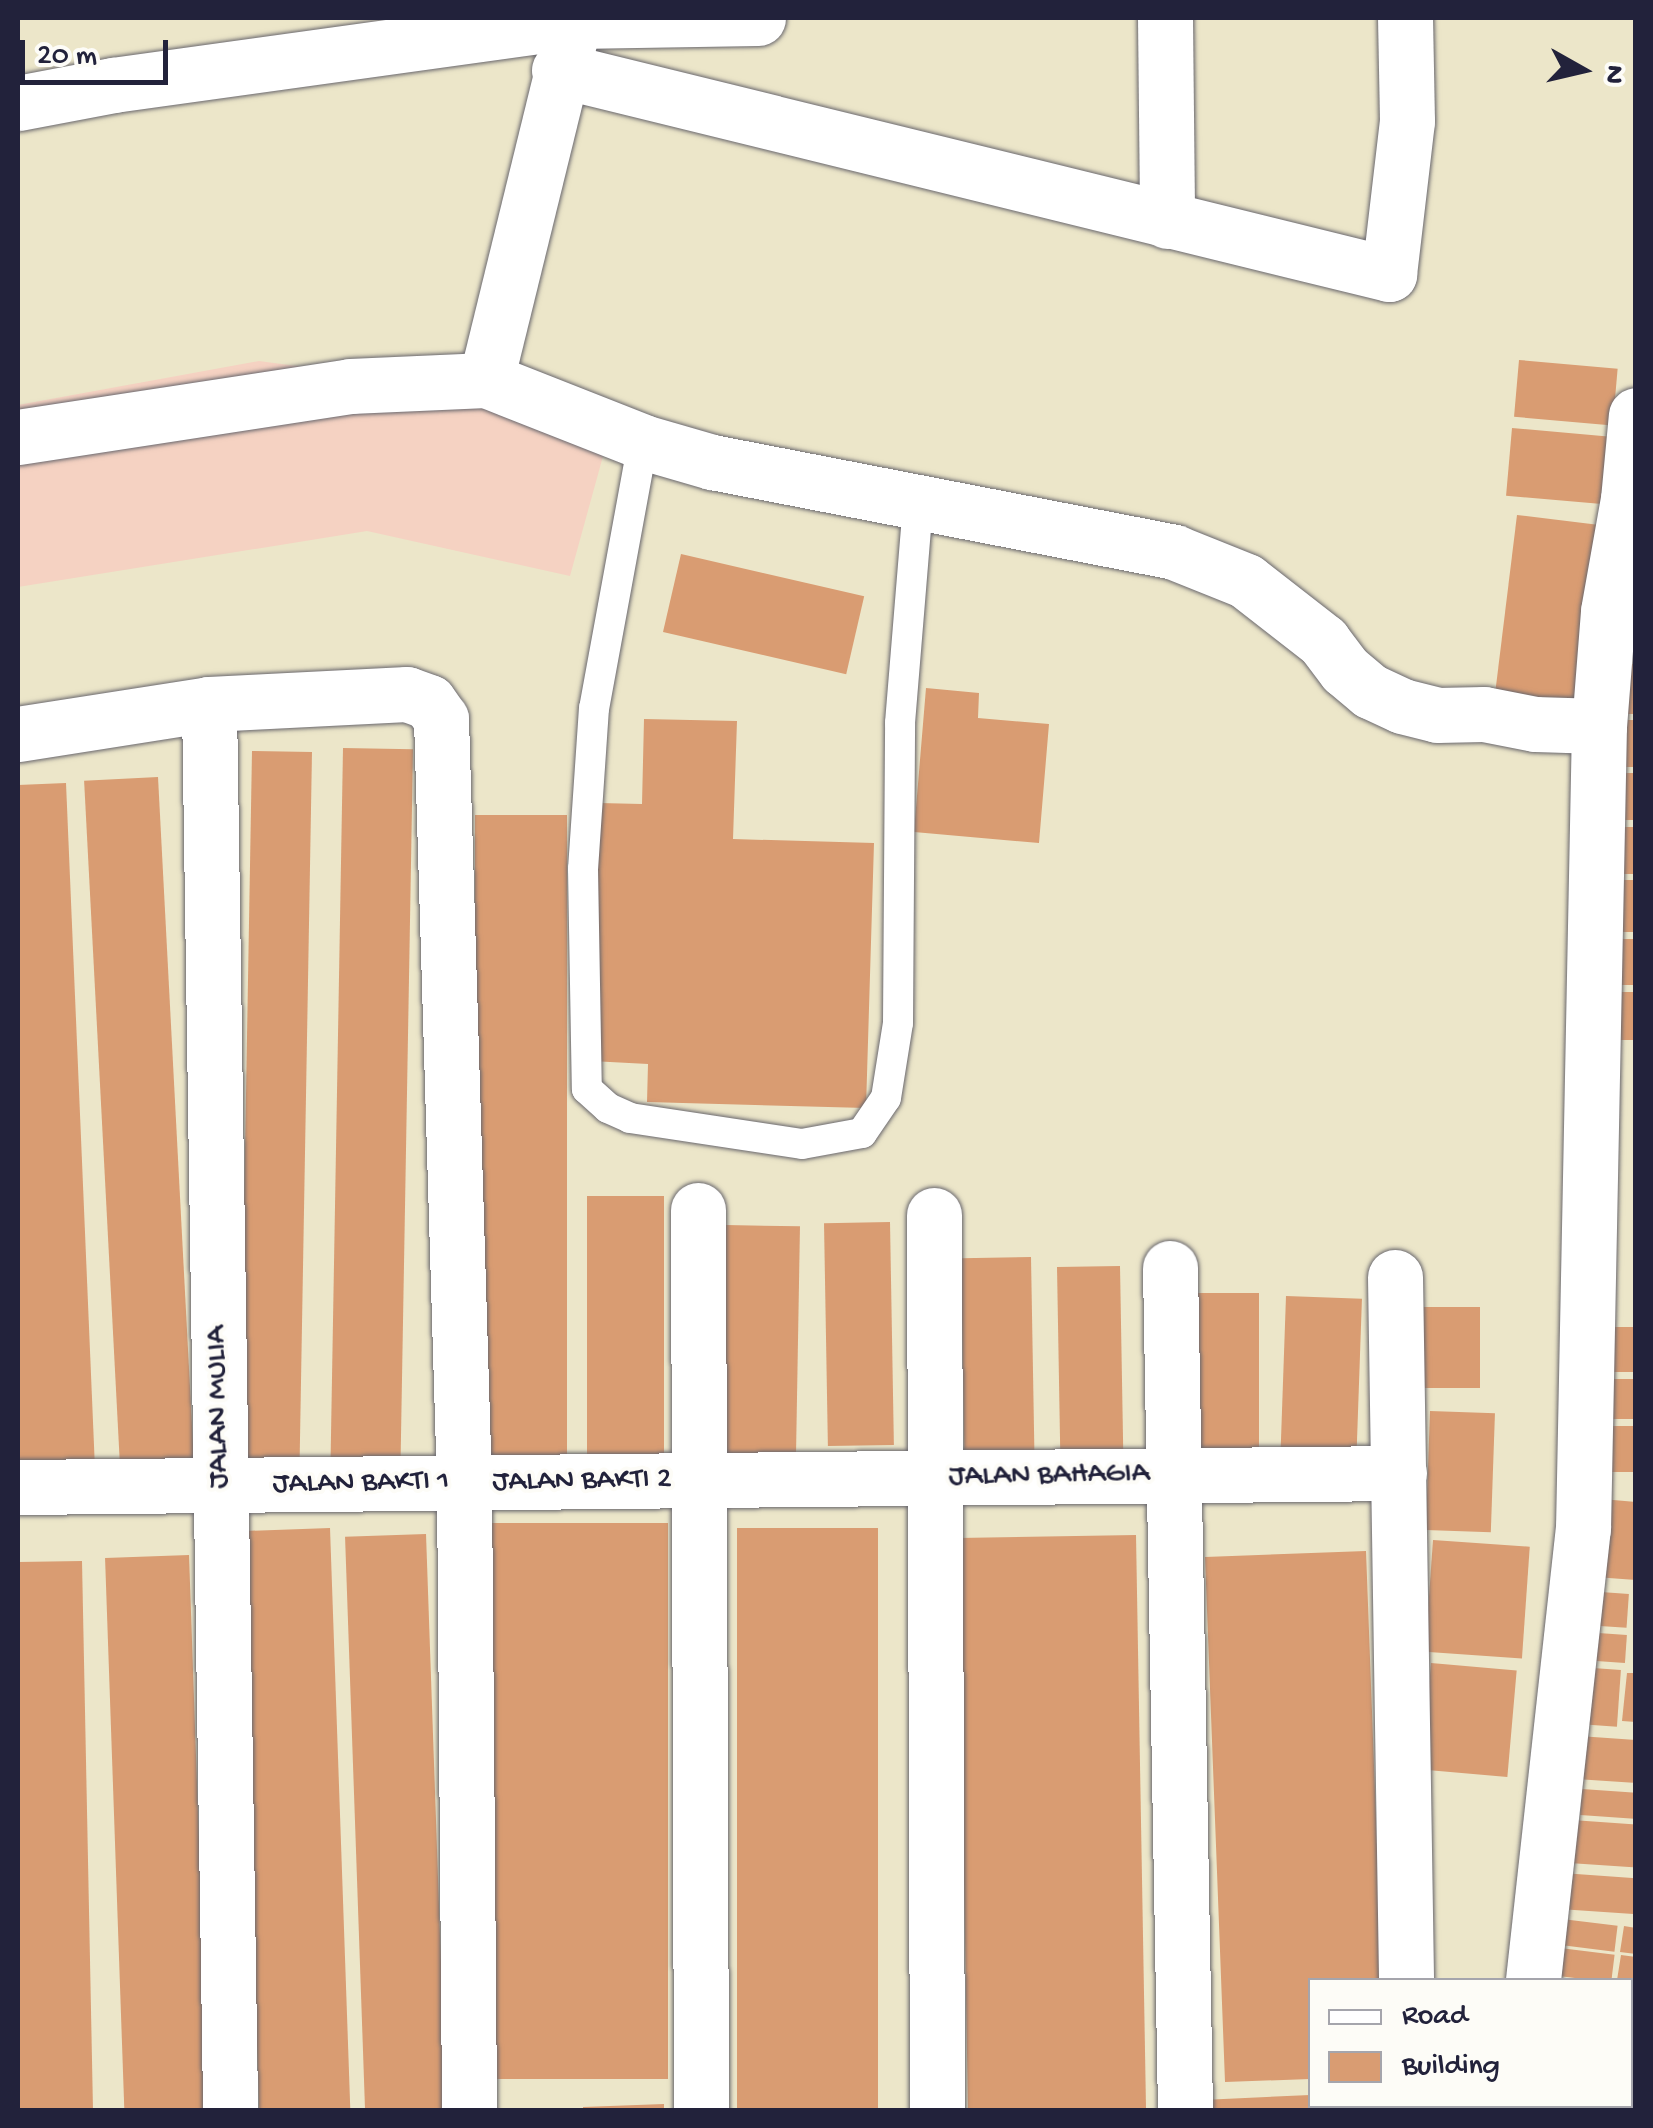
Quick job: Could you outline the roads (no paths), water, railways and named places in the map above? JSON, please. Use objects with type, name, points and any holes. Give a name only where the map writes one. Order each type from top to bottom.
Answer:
[{"type":"street","points":[[18,103],[113,84],[758,18]]},
{"type":"street","points":[[1165,18],[1167,221]]},
{"type":"street","points":[[569,36],[1167,221],[1389,274],[1407,121],[1405,18]]},
{"type":"street","points":[[486,380],[569,36]]},
{"type":"street","points":[[18,437],[350,386],[486,380],[643,442],[712,462],[1174,552],[1246,581],[1323,641],[1345,670],[1370,691],[1418,711],[1497,715],[1535,724],[1598,726]]},
{"type":"street","points":[[1533,1978],[1583,1529],[1615,935],[1598,726],[1608,610],[1632,499],[1636,415]]},
{"type":"street","points":[[18,734],[210,704],[408,694],[429,702],[441,719],[464,1483],[469,2110]]},
{"type":"street","name":"JALAN MULIA","points":[[210,704],[230,2110]]},
{"type":"street","points":[[698,1210],[701,2110]]},
{"type":"street","points":[[934,1216],[938,1478],[937,2110]]},
{"type":"street","points":[[1170,1268],[1185,2110]]},
{"type":"street","points":[[1395,1277],[1406,1978]]},
{"type":"street","name":"JALAN BAHAGIA","points":[[700,1480],[1398,1474]]},
{"type":"street","name":"JALAN BAKTI 2","points":[[464,1483],[700,1480]]},
{"type":"street","name":"JALAN BAKTI 1","points":[[18,1487],[464,1483]]},
{"type":"lane","points":[[643,442],[594,708],[583,869],[588,1089],[608,1108],[630,1118],[802,1144],[862,1132],[886,1098],[898,1023],[900,723],[918,504]]}]
